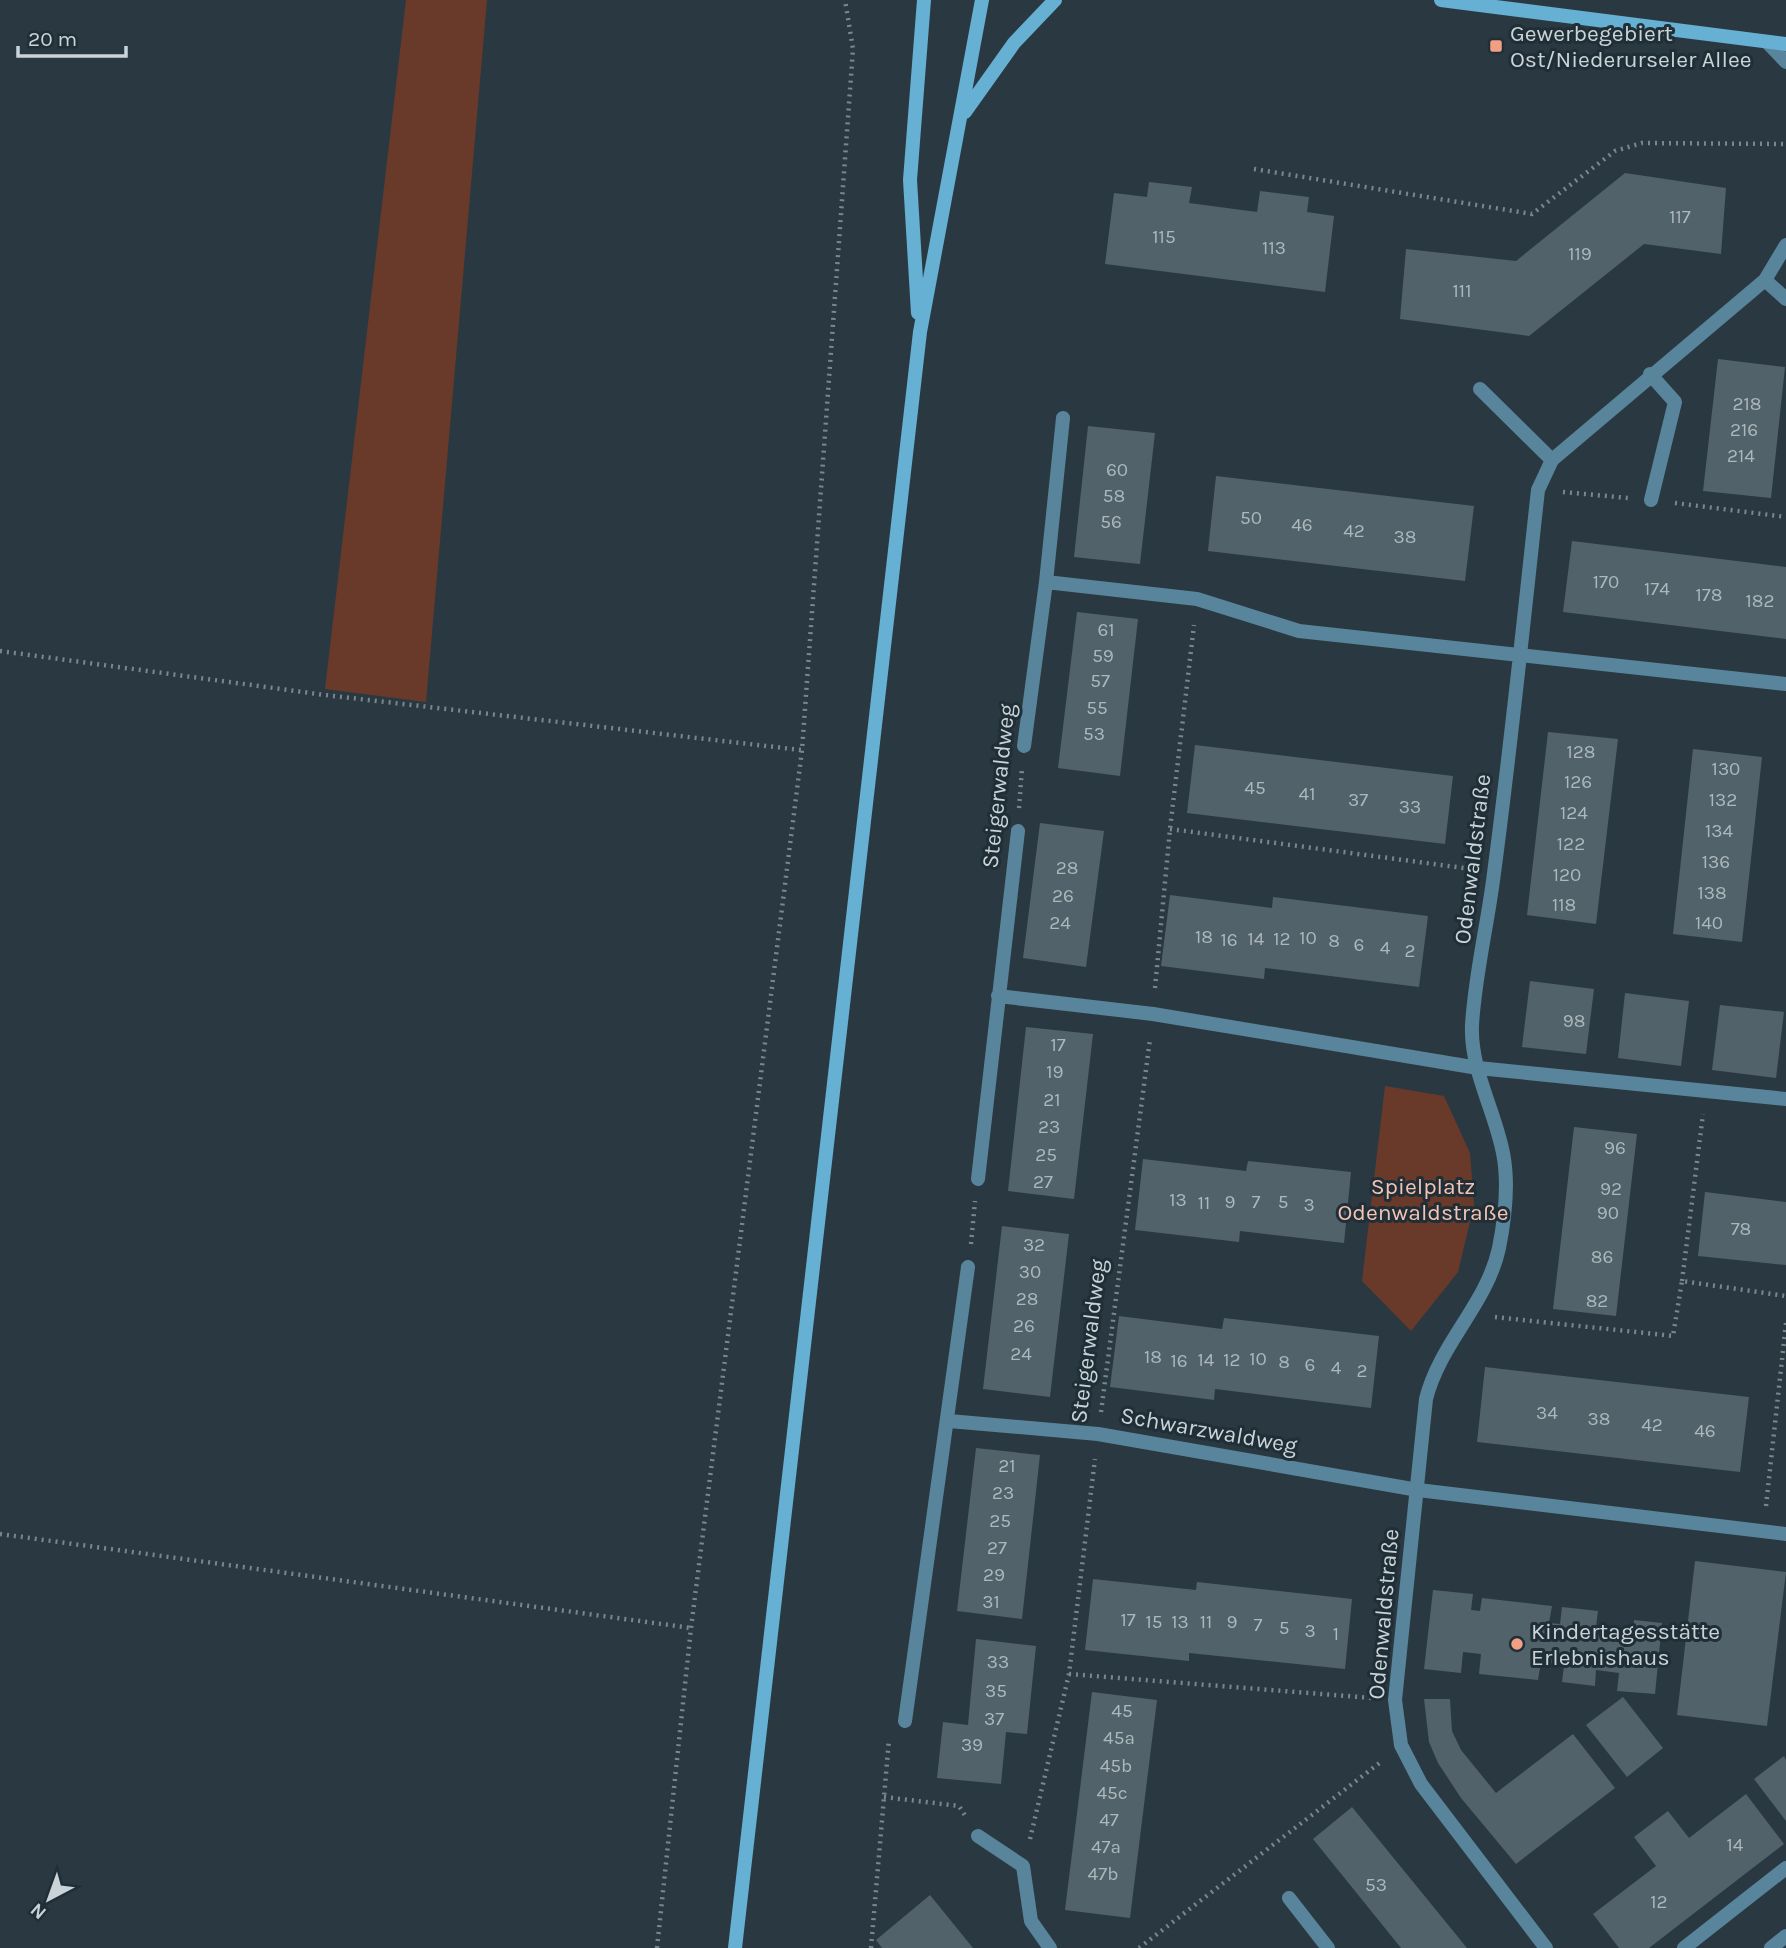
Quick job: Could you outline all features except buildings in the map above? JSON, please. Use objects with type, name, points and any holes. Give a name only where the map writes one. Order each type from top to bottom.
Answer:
[{"type":"main road","points":[[920,332],[910,180],[924,0]]},
{"type":"main road","points":[[735,1948],[920,332],[963,116],[982,0]]},
{"type":"main road","points":[[963,116],[1014,43],[1055,0]]},
{"type":"main road","points":[[1441,0],[1785,43]]},
{"type":"street","points":[[1767,42],[1786,62]]},
{"type":"street","name":"Odenwaldstraße","points":[[1546,1948],[1421,1784],[1401,1745],[1395,1700],[1426,1399],[1432,1377],[1487,1286],[1499,1248],[1506,1189],[1503,1153],[1478,1068],[1472,1026],[1494,872],[1538,490],[1552,460],[1650,374],[1765,280],[1786,245]]},
{"type":"street","points":[[1765,280],[1786,299]]},
{"type":"street","points":[[1650,374],[1675,402],[1651,500]]},
{"type":"street","points":[[1480,388],[1552,460]]},
{"type":"street","name":"Steigerwaldweg","points":[[1024,746],[1046,582],[1063,418]]},
{"type":"street","points":[[1046,582],[1197,599],[1299,631],[1786,684]]},
{"type":"street","name":"Steigerwaldweg","points":[[978,1179],[1017,831]]},
{"type":"street","points":[[998,996],[1153,1014],[1478,1068],[1786,1099]]},
{"type":"street","points":[[905,1721],[968,1267]]},
{"type":"street","name":"Schwarzwaldweg","points":[[948,1421],[1098,1434],[1418,1490]]},
{"type":"street","points":[[1418,1490],[1786,1534]]},
{"type":"street","points":[[978,1836],[1023,1866],[1031,1921],[1050,1948]]},
{"type":"street","points":[[1684,1948],[1786,1868]]},
{"type":"street","points":[[1289,1898],[1328,1948]]},
{"type":"street","points":[[1771,1948],[1786,1936]]},
{"type":"path","points":[[657,1948],[691,1628],[802,750],[853,49],[845,0]]},
{"type":"path","points":[[1254,169],[1532,214],[1615,151],[1642,143],[1786,144]]},
{"type":"path","name":"Steigerwaldweg","points":[[1023,1866],[1069,1674],[1153,1014],[1170,829],[1197,599]]},
{"type":"path","points":[[0,651],[325,695],[802,750]]},
{"type":"path","name":"Steigerwaldweg","points":[[1017,831],[1024,746]]},
{"type":"path","points":[[1170,829],[1494,872]]},
{"type":"path","points":[[1469,1314],[1673,1336],[1706,1089]]},
{"type":"path","points":[[968,1267],[978,1179]]},
{"type":"path","points":[[1682,1281],[1786,1296]]},
{"type":"path","points":[[1763,1532],[1786,1323]]},
{"type":"path","points":[[0,1534],[691,1628]]},
{"type":"path","points":[[1069,1674],[1395,1700]]},
{"type":"path","points":[[871,1948],[890,1734],[905,1721]]},
{"type":"path","points":[[1139,1948],[1401,1745]]},
{"type":"path","points":[[884,1797],[959,1806],[978,1836]]},
{"type":"green space","points":[[406,0],[487,0],[426,702],[325,689]]},
{"type":"green space","name":"Spielplatz Odenwaldstraße","points":[[1385,1086],[1444,1096],[1470,1153],[1474,1205],[1458,1272],[1411,1331],[1362,1281]]},
{"type":"place","name":"Gewerbegebiert Ost/Niederurseler Allee","points":[[1496,46]]},
{"type":"place","name":"Kindertagesstätte Erlebnishaus","points":[[1517,1644]]}]
